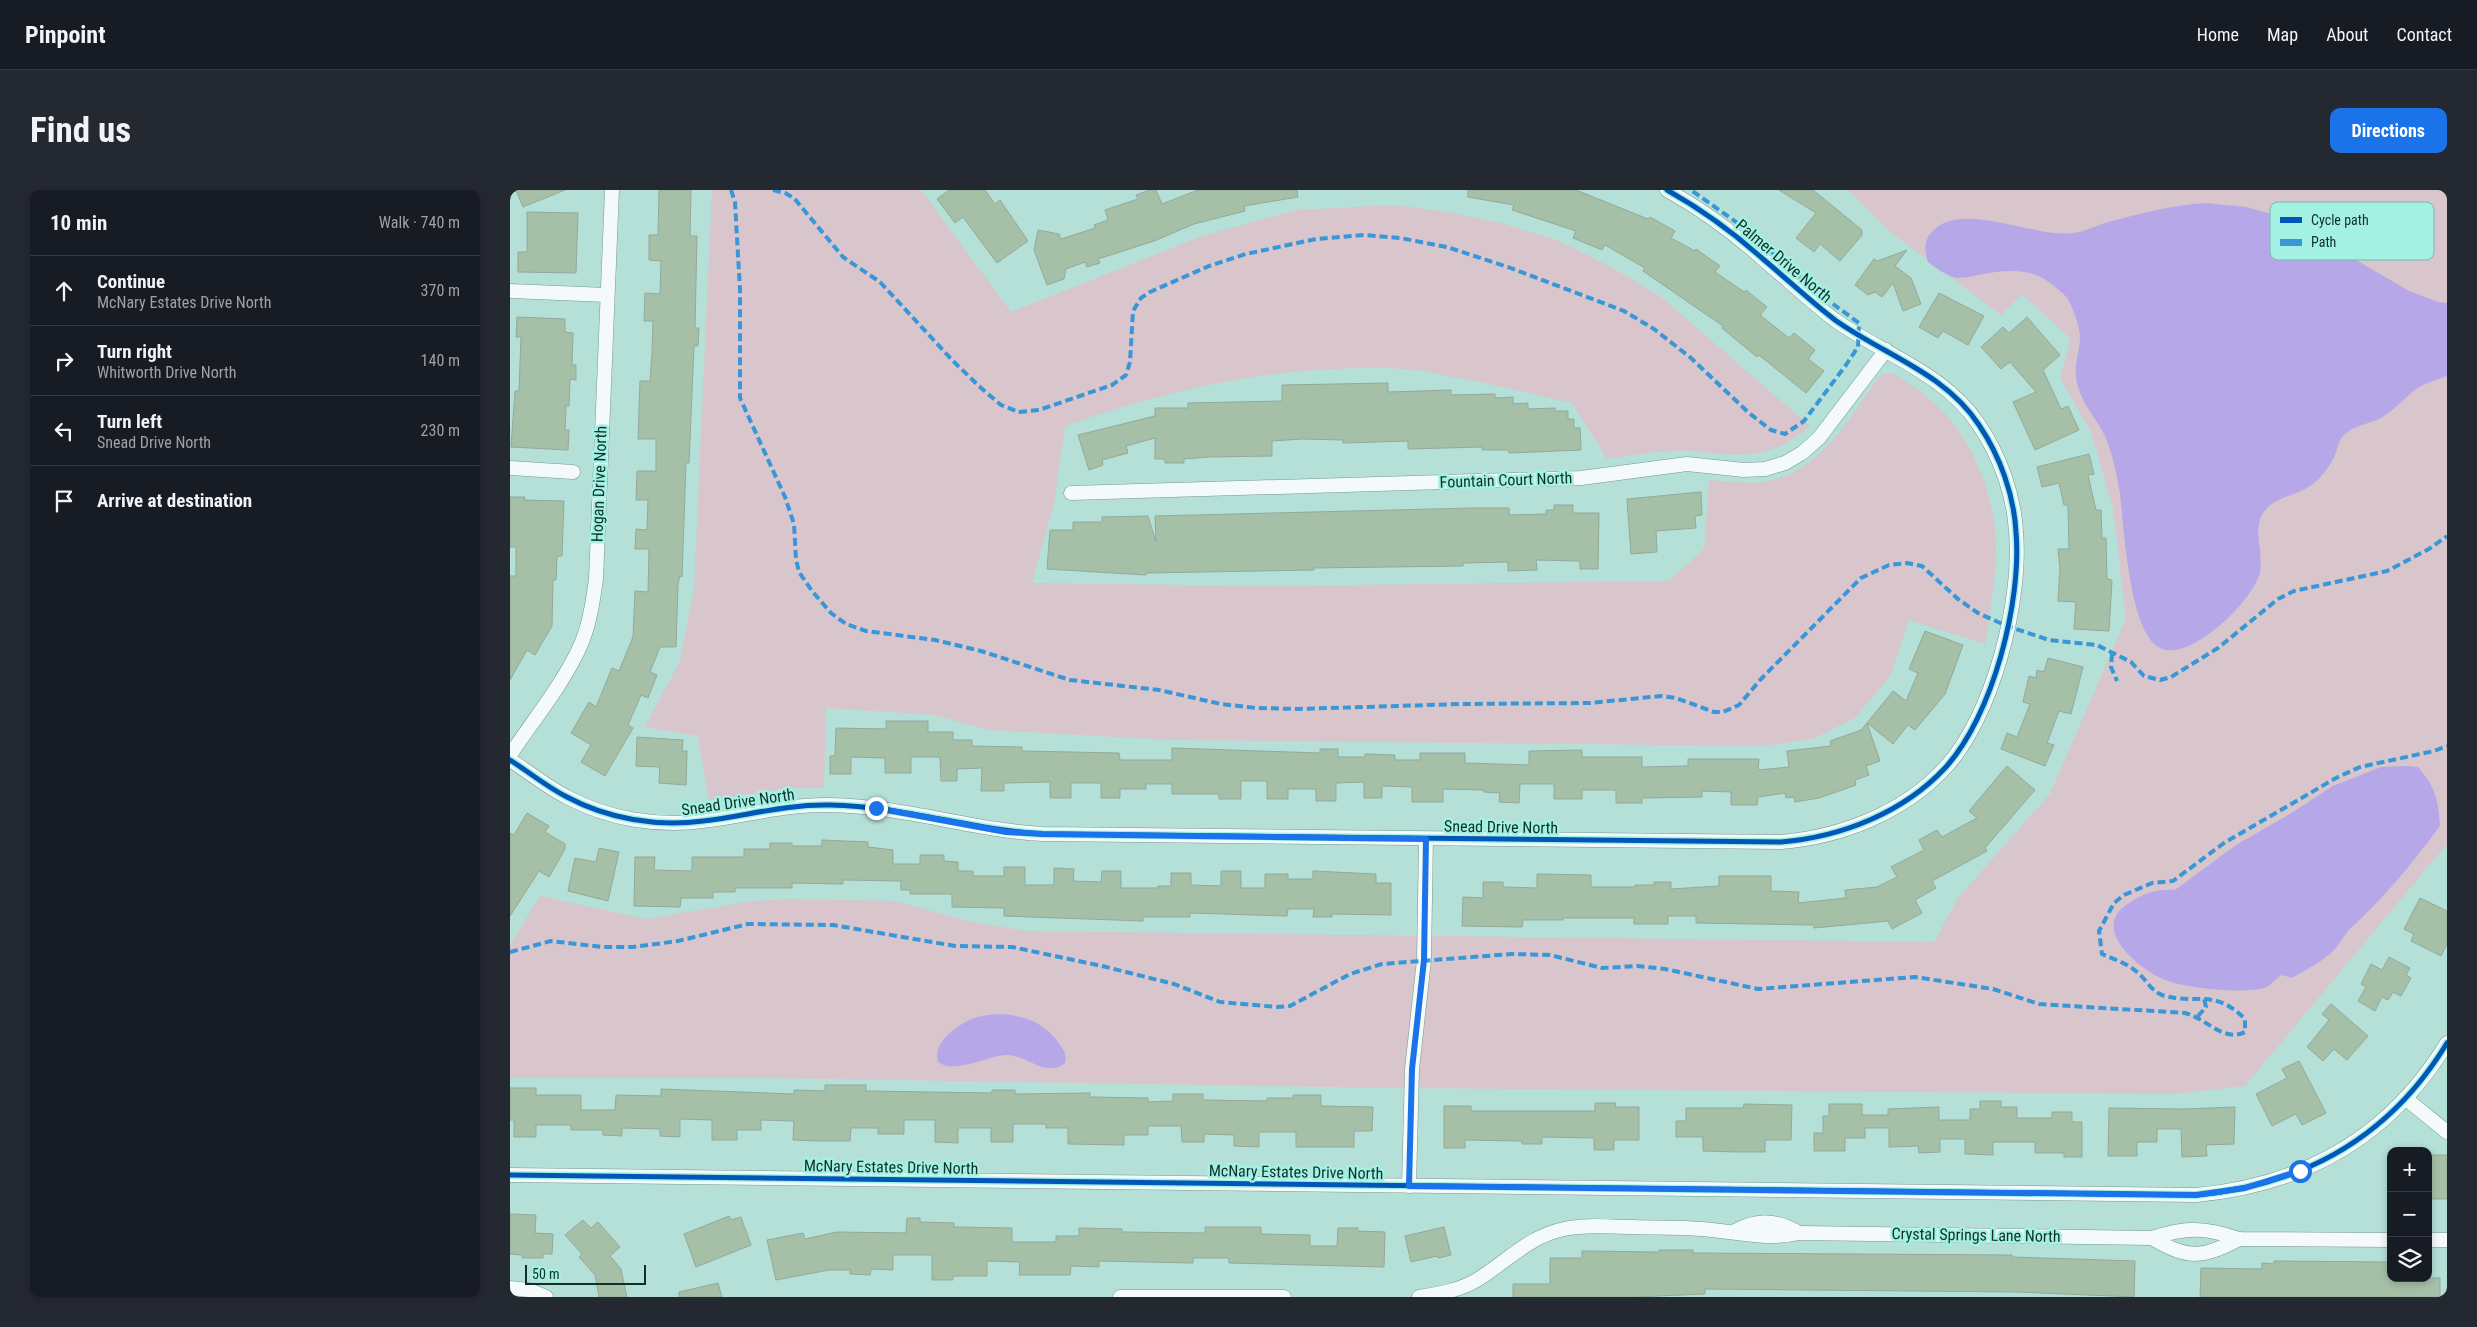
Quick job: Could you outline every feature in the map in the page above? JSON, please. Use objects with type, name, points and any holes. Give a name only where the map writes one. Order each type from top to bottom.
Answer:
[{"type":"street","name":"Hogan Drive North","points":[[510,755],[569,668],[582,642],[591,613],[596,578],[612,190]]},
{"type":"street","name":"Palmer Drive North","points":[[1667,190],[1724,227],[1837,321],[1886,350]]},
{"type":"street","points":[[510,291],[608,295]]},
{"type":"street","name":"Fountain Court North","points":[[1071,493],[1581,478],[1687,464],[1744,470],[1765,469],[1786,463],[1819,438],[1886,350]]},
{"type":"street","name":"Snead Drive North","points":[[510,760],[567,797],[593,809],[629,820],[663,823],[702,822],[794,806],[830,805],[876,808],[1006,832],[1043,834],[1771,842],[1812,840],[1875,818],[1919,791],[1946,767],[1966,741],[1991,688],[2012,600],[2016,532],[2007,482],[1979,425],[1961,402],[1933,378],[1886,350]]},
{"type":"street","points":[[510,468],[573,472]]},
{"type":"street","points":[[1409,1186],[1412,1069],[1424,960],[1426,839]]},
{"type":"street","name":"McNary Estates Drive North","points":[[510,1175],[2196,1195],[2237,1190],[2269,1182],[2334,1156],[2360,1139],[2405,1098],[2423,1078],[2447,1043]]},
{"type":"street","points":[[2405,1098],[2447,1132]]},
{"type":"street","name":"Crystal Springs Lane North","points":[[1418,1297],[1457,1289],[1478,1280],[1522,1246],[1540,1236],[1565,1229],[1600,1226],[1698,1228],[1756,1237],[1787,1236],[1799,1233],[2152,1238],[2194,1228],[2217,1231],[2239,1238],[2387,1240]]},
{"type":"street","name":"Crystal Springs Lane North","points":[[2152,1238],[2169,1248],[2187,1254],[2204,1255],[2239,1238]]},
{"type":"street","points":[[2432,1240],[2447,1240]]},
{"type":"street","points":[[510,1288],[529,1290],[546,1297]]},
{"type":"street","points":[[1120,1297],[1284,1297]]},
{"type":"shaded area","points":[[712,190],[921,190],[1011,312],[1202,236],[1297,210],[1394,205],[1448,212],[1505,224],[1559,241],[1611,267],[1660,296],[1810,426],[1790,441],[1758,453],[1735,455],[1695,451],[1670,451],[1607,459],[1572,403],[1421,370],[1362,368],[1319,370],[1276,374],[1190,389],[1106,412],[1065,426],[1054,503],[1032,583],[1270,586],[1669,581],[1704,549],[1709,480],[1743,483],[1763,482],[1783,477],[1801,468],[1831,442],[1880,375],[1893,373],[1926,396],[1948,416],[1972,452],[1985,484],[1993,517],[1996,561],[1985,644],[1909,620],[1891,675],[1855,718],[1813,739],[1763,746],[1171,740],[988,730],[935,715],[826,708],[824,788],[788,788],[709,801],[698,736],[645,727],[680,661],[694,588]]},
{"type":"shaded area","points":[[1848,190],[2447,190],[2447,844],[2245,1086],[2175,1094],[1389,1088],[766,1078],[510,1078],[510,946],[540,896],[646,919],[753,901],[793,899],[896,901],[967,921],[1025,931],[1934,942],[1958,898],[2050,794],[2126,619],[2113,508],[2091,432],[2060,378],[2071,339],[2022,294],[2001,315],[1888,230]]},
{"type":"shaded area","points":[[2206,203],[2246,207],[2268,213],[2270,214],[2270,260],[2356,260],[2409,291],[2438,302],[2447,303],[2447,376],[2416,389],[2379,419],[2347,432],[2340,439],[2330,464],[2317,481],[2303,490],[2278,500],[2267,508],[2259,522],[2258,530],[2260,572],[2246,598],[2219,626],[2203,638],[2173,650],[2160,648],[2150,638],[2141,622],[2130,578],[2116,471],[2104,434],[2085,403],[2077,383],[2076,365],[2080,336],[2076,317],[2068,299],[2045,280],[2027,272],[2007,271],[1965,278],[1953,277],[1943,273],[1928,262],[1925,246],[1928,237],[1940,225],[1956,220],[1975,219],[2057,233],[2073,233],[2155,210]]},
{"type":"shaded area","points":[[2381,767],[2418,767],[2429,781],[2437,801],[2440,826],[2387,891],[2349,930],[2327,957],[2292,978],[2282,975],[2264,988],[2255,990],[2214,989],[2174,983],[2154,975],[2131,957],[2122,947],[2116,935],[2114,924],[2118,913],[2129,903],[2151,892],[2175,890],[2236,845],[2333,786]]},
{"type":"shaded area","points":[[999,1014],[1026,1018],[1048,1031],[1063,1049],[1065,1063],[1058,1067],[1050,1068],[1006,1055],[963,1065],[953,1066],[938,1062],[939,1048],[953,1030],[975,1018]]},
{"type":"building","points":[[516,190],[565,190],[523,207]]},
{"type":"building","points":[[659,190],[691,190],[690,236],[697,236],[695,328],[699,328],[698,346],[694,346],[689,463],[686,463],[682,577],[680,576],[678,584],[676,647],[660,647],[650,672],[657,675],[648,698],[641,695],[628,725],[633,728],[605,776],[581,762],[591,745],[571,733],[589,702],[596,707],[612,668],[619,671],[633,637],[635,591],[648,592],[649,549],[635,549],[636,529],[647,530],[648,500],[636,500],[637,471],[656,471],[656,439],[638,439],[640,381],[650,381],[652,353],[653,321],[644,321],[645,293],[660,294],[661,261],[649,260],[649,235],[658,235]]},
{"type":"building","points":[[949,190],[985,190],[995,204],[1000,200],[1028,241],[997,263],[963,217],[955,223],[937,199]]},
{"type":"building","points":[[1156,190],[1162,204],[1198,190],[1297,190],[1298,197],[1244,206],[1245,211],[1194,224],[1154,241],[1098,259],[1100,263],[1087,267],[1085,262],[1066,269],[1064,279],[1047,285],[1034,250],[1038,230],[1059,234],[1061,239],[1095,228],[1094,225],[1108,220],[1105,210],[1138,199],[1136,195]]},
{"type":"building","points":[[1468,190],[1576,190],[1648,219],[1650,217],[1675,231],[1671,238],[1695,251],[1696,249],[1720,266],[1715,272],[1744,292],[1746,290],[1767,307],[1760,315],[1789,338],[1794,333],[1815,350],[1808,359],[1824,371],[1806,393],[1759,355],[1757,357],[1722,328],[1723,326],[1643,271],[1645,268],[1605,245],[1602,250],[1573,238],[1576,231],[1512,210],[1514,205],[1468,197]]},
{"type":"building","points":[[1779,190],[1813,190],[1862,230],[1862,235],[1840,261],[1820,244],[1814,252],[1796,238],[1816,213]]},
{"type":"building","points":[[527,212],[578,213],[576,273],[518,272],[518,252],[527,252]]},
{"type":"building","points":[[1907,250],[1895,266],[1911,278],[1921,304],[1903,311],[1893,283],[1882,297],[1875,292],[1868,295],[1855,285],[1874,259],[1877,261]]},
{"type":"building","points":[[1939,293],[1984,316],[1968,345],[1943,331],[1938,338],[1919,327]]},
{"type":"building","points":[[517,317],[565,319],[565,332],[573,333],[572,365],[576,365],[576,380],[570,379],[569,406],[566,406],[565,430],[569,430],[568,450],[511,447],[515,391],[519,391],[521,337],[516,337]]},
{"type":"building","points":[[2027,317],[2060,355],[2043,370],[2061,409],[2068,406],[2079,430],[2035,450],[2013,402],[2036,392],[2010,362],[2001,369],[1981,347],[2003,327],[2009,333]]},
{"type":"building","points":[[1388,383],[1388,392],[1451,390],[1451,395],[1495,394],[1495,398],[1513,397],[1513,404],[1528,403],[1528,409],[1555,408],[1555,411],[1568,411],[1568,419],[1574,419],[1574,428],[1580,428],[1581,450],[1509,453],[1508,450],[1482,450],[1482,447],[1408,449],[1408,441],[1343,443],[1343,440],[1302,439],[1272,441],[1272,456],[1209,457],[1184,459],[1184,463],[1165,463],[1165,459],[1155,459],[1155,438],[1126,446],[1128,453],[1102,460],[1103,465],[1089,470],[1078,435],[1155,416],[1155,408],[1188,408],[1188,403],[1282,401],[1282,385]]},
{"type":"building","points":[[2089,454],[2094,474],[2088,475],[2096,510],[2101,510],[2102,538],[2106,538],[2107,579],[2112,580],[2109,631],[2074,629],[2076,602],[2058,601],[2060,568],[2058,549],[2069,549],[2068,505],[2064,505],[2059,483],[2042,487],[2037,467]]},
{"type":"building","points":[[1701,492],[1702,515],[1695,516],[1696,528],[1656,531],[1657,552],[1631,554],[1627,499]]},
{"type":"building","points":[[510,497],[525,497],[524,500],[564,501],[562,556],[557,556],[556,580],[553,580],[552,626],[535,655],[527,650],[510,680],[510,576],[516,576],[516,547],[510,547]]},
{"type":"building","points":[[1554,505],[1573,505],[1573,513],[1599,513],[1598,569],[1580,569],[1580,561],[1536,560],[1537,570],[1508,571],[1508,562],[1463,563],[1463,566],[1314,568],[1314,570],[1146,573],[1146,575],[1047,569],[1050,530],[1073,530],[1073,522],[1102,522],[1102,517],[1148,516],[1156,542],[1155,516],[1472,508],[1509,508],[1509,515],[1546,514],[1546,510],[1554,510]]},
{"type":"building","points":[[1925,631],[1963,645],[1945,694],[1915,730],[1908,725],[1893,744],[1867,723],[1893,691],[1906,701],[1918,673],[1909,669]]},
{"type":"building","points":[[2048,658],[2083,667],[2071,714],[2059,711],[2047,743],[2054,745],[2045,766],[2001,749],[2007,733],[2017,737],[2030,704],[2023,702],[2029,676],[2036,678],[2037,670],[2044,672]]},
{"type":"building","points":[[886,721],[928,721],[928,732],[953,732],[953,740],[972,740],[972,746],[1022,747],[1022,751],[1119,753],[1120,760],[1172,760],[1172,748],[1320,753],[1320,749],[1338,749],[1338,757],[1365,757],[1365,754],[1395,755],[1395,760],[1420,760],[1420,753],[1465,753],[1465,763],[1529,765],[1529,751],[1582,750],[1582,757],[1642,757],[1642,767],[1688,766],[1688,759],[1759,759],[1758,770],[1789,767],[1787,751],[1831,746],[1830,741],[1861,730],[1867,723],[1880,761],[1866,766],[1869,775],[1855,780],[1856,785],[1819,798],[1795,802],[1794,797],[1786,798],[1785,793],[1758,797],[1757,805],[1731,805],[1731,792],[1702,791],[1702,797],[1642,798],[1642,803],[1616,803],[1616,790],[1582,790],[1582,799],[1554,799],[1554,784],[1520,784],[1519,803],[1499,802],[1500,793],[1484,792],[1484,790],[1443,789],[1443,802],[1412,802],[1412,787],[1382,786],[1382,798],[1364,798],[1364,782],[1336,783],[1336,801],[1316,801],[1316,789],[1288,789],[1288,799],[1267,799],[1267,781],[1241,781],[1241,799],[1219,799],[1219,794],[1172,794],[1172,784],[1146,784],[1146,789],[1120,789],[1120,798],[1101,798],[1101,783],[1071,783],[1071,798],[1050,798],[1050,782],[1004,783],[1004,791],[981,791],[982,768],[957,769],[957,781],[941,781],[940,757],[911,757],[911,773],[885,773],[885,758],[851,757],[851,774],[830,774],[830,756],[835,756],[836,728],[886,729]]},
{"type":"building","points":[[637,737],[683,740],[682,751],[687,751],[686,785],[659,783],[660,767],[636,766]]},
{"type":"building","points":[[2007,766],[2035,790],[1985,848],[1987,851],[1932,881],[1936,888],[1915,900],[1922,913],[1892,929],[1888,921],[1814,928],[1814,925],[1696,923],[1696,916],[1668,916],[1668,924],[1634,924],[1634,918],[1563,918],[1563,920],[1523,920],[1522,927],[1462,926],[1463,897],[1483,898],[1483,882],[1503,882],[1503,887],[1537,888],[1537,874],[1591,875],[1591,887],[1635,887],[1635,885],[1654,885],[1654,882],[1671,882],[1671,889],[1719,886],[1719,876],[1771,876],[1771,891],[1799,892],[1798,903],[1846,898],[1845,890],[1877,887],[1897,877],[1891,867],[1924,850],[1919,840],[1937,830],[1942,837],[1977,818],[1969,811]]},
{"type":"building","points":[[527,813],[549,826],[545,832],[565,844],[565,849],[549,877],[539,871],[510,916],[510,833],[514,835]]},
{"type":"building","points":[[822,840],[868,842],[868,847],[893,850],[893,864],[920,864],[920,855],[944,855],[944,861],[958,862],[958,871],[973,871],[973,876],[1004,876],[1004,867],[1025,867],[1025,885],[1054,885],[1054,868],[1074,869],[1073,881],[1101,882],[1102,871],[1121,871],[1121,888],[1171,886],[1171,873],[1191,873],[1191,885],[1221,886],[1221,871],[1241,871],[1241,888],[1265,888],[1265,874],[1288,874],[1288,879],[1313,879],[1313,871],[1376,874],[1376,883],[1391,883],[1391,915],[1332,914],[1332,917],[1313,917],[1314,909],[1288,909],[1287,916],[1190,913],[1190,917],[1143,917],[1143,921],[1004,916],[1004,908],[952,907],[952,894],[910,894],[910,890],[901,890],[901,881],[843,880],[843,884],[792,883],[792,888],[735,888],[735,892],[713,892],[713,898],[681,898],[680,907],[634,906],[635,857],[655,857],[654,870],[692,871],[692,857],[744,857],[744,849],[770,849],[770,843],[792,843],[792,846],[822,846]]},
{"type":"building","points":[[599,848],[619,852],[608,901],[568,891],[575,858],[596,862]]},
{"type":"building","points":[[2420,898],[2447,911],[2447,944],[2441,956],[2411,941],[2414,934],[2404,929]]},
{"type":"building","points":[[2389,957],[2410,968],[2406,975],[2411,978],[2401,996],[2393,992],[2388,1000],[2382,997],[2375,1011],[2358,1001],[2366,987],[2361,984],[2371,964],[2382,970]]},
{"type":"building","points":[[2331,1004],[2368,1036],[2347,1060],[2334,1049],[2323,1061],[2307,1047],[2329,1020],[2322,1014]]},
{"type":"building","points":[[2299,1061],[2326,1113],[2302,1125],[2296,1114],[2272,1126],[2256,1094],[2287,1078],[2282,1069]]},
{"type":"building","points":[[825,1085],[866,1085],[866,1091],[992,1093],[992,1090],[1015,1090],[1015,1094],[1090,1093],[1090,1097],[1148,1098],[1148,1102],[1173,1101],[1173,1094],[1203,1094],[1203,1100],[1267,1101],[1267,1098],[1293,1098],[1293,1095],[1321,1095],[1321,1106],[1373,1107],[1372,1131],[1354,1131],[1354,1147],[1296,1147],[1296,1132],[1259,1132],[1259,1147],[1234,1146],[1234,1135],[1204,1134],[1204,1142],[1182,1142],[1181,1126],[1148,1126],[1148,1135],[1124,1135],[1124,1145],[1068,1144],[1068,1128],[1046,1128],[1046,1124],[1013,1124],[1013,1142],[991,1142],[991,1128],[958,1128],[958,1143],[935,1142],[935,1120],[904,1120],[904,1134],[878,1134],[878,1128],[851,1128],[850,1141],[817,1141],[793,1140],[794,1121],[761,1120],[761,1130],[737,1130],[737,1140],[712,1140],[712,1120],[680,1119],[680,1137],[660,1136],[660,1129],[622,1128],[622,1136],[603,1135],[603,1130],[571,1130],[571,1125],[536,1125],[536,1137],[514,1137],[514,1120],[510,1120],[510,1088],[536,1088],[536,1095],[581,1095],[581,1110],[615,1110],[616,1095],[661,1096],[661,1089],[794,1094],[794,1090],[825,1091]]},
{"type":"building","points":[[1980,1101],[2001,1101],[2001,1107],[2017,1107],[2017,1118],[2052,1118],[2052,1112],[2072,1112],[2072,1122],[2082,1122],[2082,1157],[2064,1157],[2064,1153],[2035,1153],[2035,1142],[1993,1142],[1993,1155],[1965,1154],[1965,1139],[1940,1139],[1940,1152],[1919,1153],[1918,1146],[1889,1147],[1889,1128],[1865,1128],[1865,1138],[1845,1138],[1845,1151],[1814,1151],[1814,1133],[1823,1133],[1823,1116],[1829,1116],[1829,1104],[1862,1104],[1862,1115],[1888,1115],[1888,1109],[1939,1107],[1939,1120],[1970,1120],[1970,1109],[1980,1109]]},
{"type":"building","points":[[1595,1103],[1616,1103],[1615,1107],[1639,1107],[1639,1140],[1614,1140],[1614,1150],[1594,1150],[1594,1138],[1542,1137],[1542,1144],[1522,1144],[1522,1141],[1465,1140],[1465,1148],[1444,1148],[1444,1106],[1471,1106],[1471,1111],[1595,1111]]},
{"type":"building","points":[[1744,1104],[1792,1105],[1791,1140],[1765,1140],[1765,1152],[1738,1152],[1703,1151],[1703,1137],[1676,1137],[1676,1121],[1686,1121],[1686,1108],[1743,1108]]},
{"type":"building","points":[[2235,1107],[2234,1144],[2206,1145],[2207,1156],[2182,1157],[2181,1129],[2157,1129],[2157,1142],[2137,1142],[2137,1156],[2108,1156],[2109,1108],[2185,1109]]},
{"type":"building","points":[[2432,1155],[2447,1155],[2447,1199],[2432,1199]]},
{"type":"building","points":[[510,1214],[536,1215],[535,1233],[553,1234],[552,1254],[543,1254],[543,1258],[522,1258],[522,1255],[510,1254]]},
{"type":"building","points":[[729,1216],[731,1220],[741,1217],[751,1245],[696,1267],[684,1234]]},
{"type":"building","points":[[907,1218],[920,1218],[920,1222],[954,1223],[954,1227],[1012,1228],[1012,1242],[1056,1242],[1056,1236],[1079,1236],[1079,1228],[1122,1229],[1122,1232],[1205,1233],[1205,1227],[1261,1227],[1261,1234],[1310,1235],[1310,1246],[1337,1246],[1338,1228],[1358,1228],[1358,1231],[1385,1232],[1384,1267],[1229,1263],[1229,1258],[1193,1258],[1193,1263],[1099,1261],[1099,1267],[1071,1266],[1070,1275],[1019,1275],[1020,1262],[987,1261],[987,1276],[953,1276],[953,1280],[932,1280],[932,1255],[893,1255],[893,1270],[871,1269],[870,1275],[850,1274],[850,1270],[829,1270],[776,1280],[767,1240],[803,1233],[805,1239],[837,1232],[906,1233]]},
{"type":"building","points":[[583,1220],[591,1228],[598,1222],[620,1247],[610,1256],[621,1269],[627,1297],[599,1297],[595,1275],[579,1257],[582,1254],[565,1235]]},
{"type":"building","points":[[1444,1227],[1451,1255],[1411,1262],[1405,1236]]},
{"type":"building","points":[[1659,1250],[1693,1250],[1693,1253],[2012,1255],[2012,1257],[2135,1261],[2134,1297],[2017,1292],[1705,1289],[1705,1294],[1637,1297],[1513,1297],[1513,1284],[1550,1284],[1550,1258],[1582,1258],[1582,1251],[1659,1252]]},
{"type":"building","points":[[2274,1261],[2387,1262],[2387,1282],[2432,1282],[2432,1278],[2440,1278],[2440,1297],[2200,1297],[2201,1268],[2262,1269],[2262,1263],[2274,1264]]},
{"type":"building","points":[[718,1283],[722,1297],[679,1297],[679,1292]]},
{"type":"marked path","points":[[731,190],[735,202],[740,290],[740,398],[785,497],[794,524],[796,559],[799,572],[812,591],[831,613],[846,624],[866,631],[935,640],[981,651],[1070,680],[1159,690],[1221,704],[1256,708],[1298,709],[1461,704],[1590,703],[1661,696],[1676,698],[1714,712],[1723,712],[1739,705],[1761,679],[1861,578],[1889,565],[1907,563],[1922,566],[1958,599],[1978,613],[2007,626],[2049,640],[2097,645],[2131,662],[2144,676],[2160,680],[2171,677],[2218,648],[2278,599],[2294,591],[2387,571],[2429,549],[2447,536]]},
{"type":"marked path","points":[[773,190],[794,198],[843,257],[880,282],[953,361],[981,388],[1001,405],[1019,412],[1039,410],[1112,385],[1126,375],[1130,362],[1133,311],[1141,298],[1150,292],[1209,266],[1246,254],[1316,239],[1365,235],[1400,238],[1447,247],[1508,267],[1624,311],[1654,329],[1691,358],[1749,413],[1771,430],[1785,434],[1804,421],[1846,365],[1858,347],[1859,323],[1818,293],[1746,229],[1691,190]]},
{"type":"marked path","points":[[2112,654],[2111,667],[2117,681]]},
{"type":"marked path","points":[[510,952],[551,941],[602,947],[633,947],[678,941],[748,924],[833,925],[955,946],[1012,947],[1102,966],[1174,984],[1220,1002],[1277,1007],[1290,1006],[1350,974],[1382,964],[1512,954],[1550,955],[1602,968],[1637,966],[1665,969],[1758,989],[1915,977],[1993,989],[2039,1004],[2185,1013],[2222,1032],[2237,1035],[2245,1032],[2245,1019],[2234,1009],[2214,1000],[2174,998],[2162,995],[2155,991],[2133,969],[2102,954],[2099,931],[2114,903],[2124,895],[2152,883],[2173,881],[2224,843],[2336,778],[2360,767],[2434,751],[2447,746]]},
{"type":"marked path","points":[[2198,1016],[2206,1007],[2204,998]]},
{"type":"cycle path","points":[[510,760],[552,789],[583,805],[633,820],[668,823],[719,819],[798,806],[830,805],[884,809],[990,828],[1043,834],[1781,842],[1826,835],[1870,820],[1910,798],[1945,768],[1962,746],[1977,719],[1990,689],[2009,623],[2017,560],[2015,518],[2005,476],[1987,437],[1965,407],[1949,392],[1913,366],[1835,320],[1729,231],[1705,213],[1667,190]]},
{"type":"cycle path","points":[[510,1175],[2196,1195],[2235,1189],[2273,1180],[2308,1167],[2341,1150],[2371,1130],[2399,1105],[2424,1076],[2447,1043]]},
{"type":"route","points":[[876,808],[914,813],[1006,832],[1426,839],[1424,960],[1412,1069],[1409,1186],[2196,1195],[2221,1193],[2245,1188],[2300,1171]]}]
